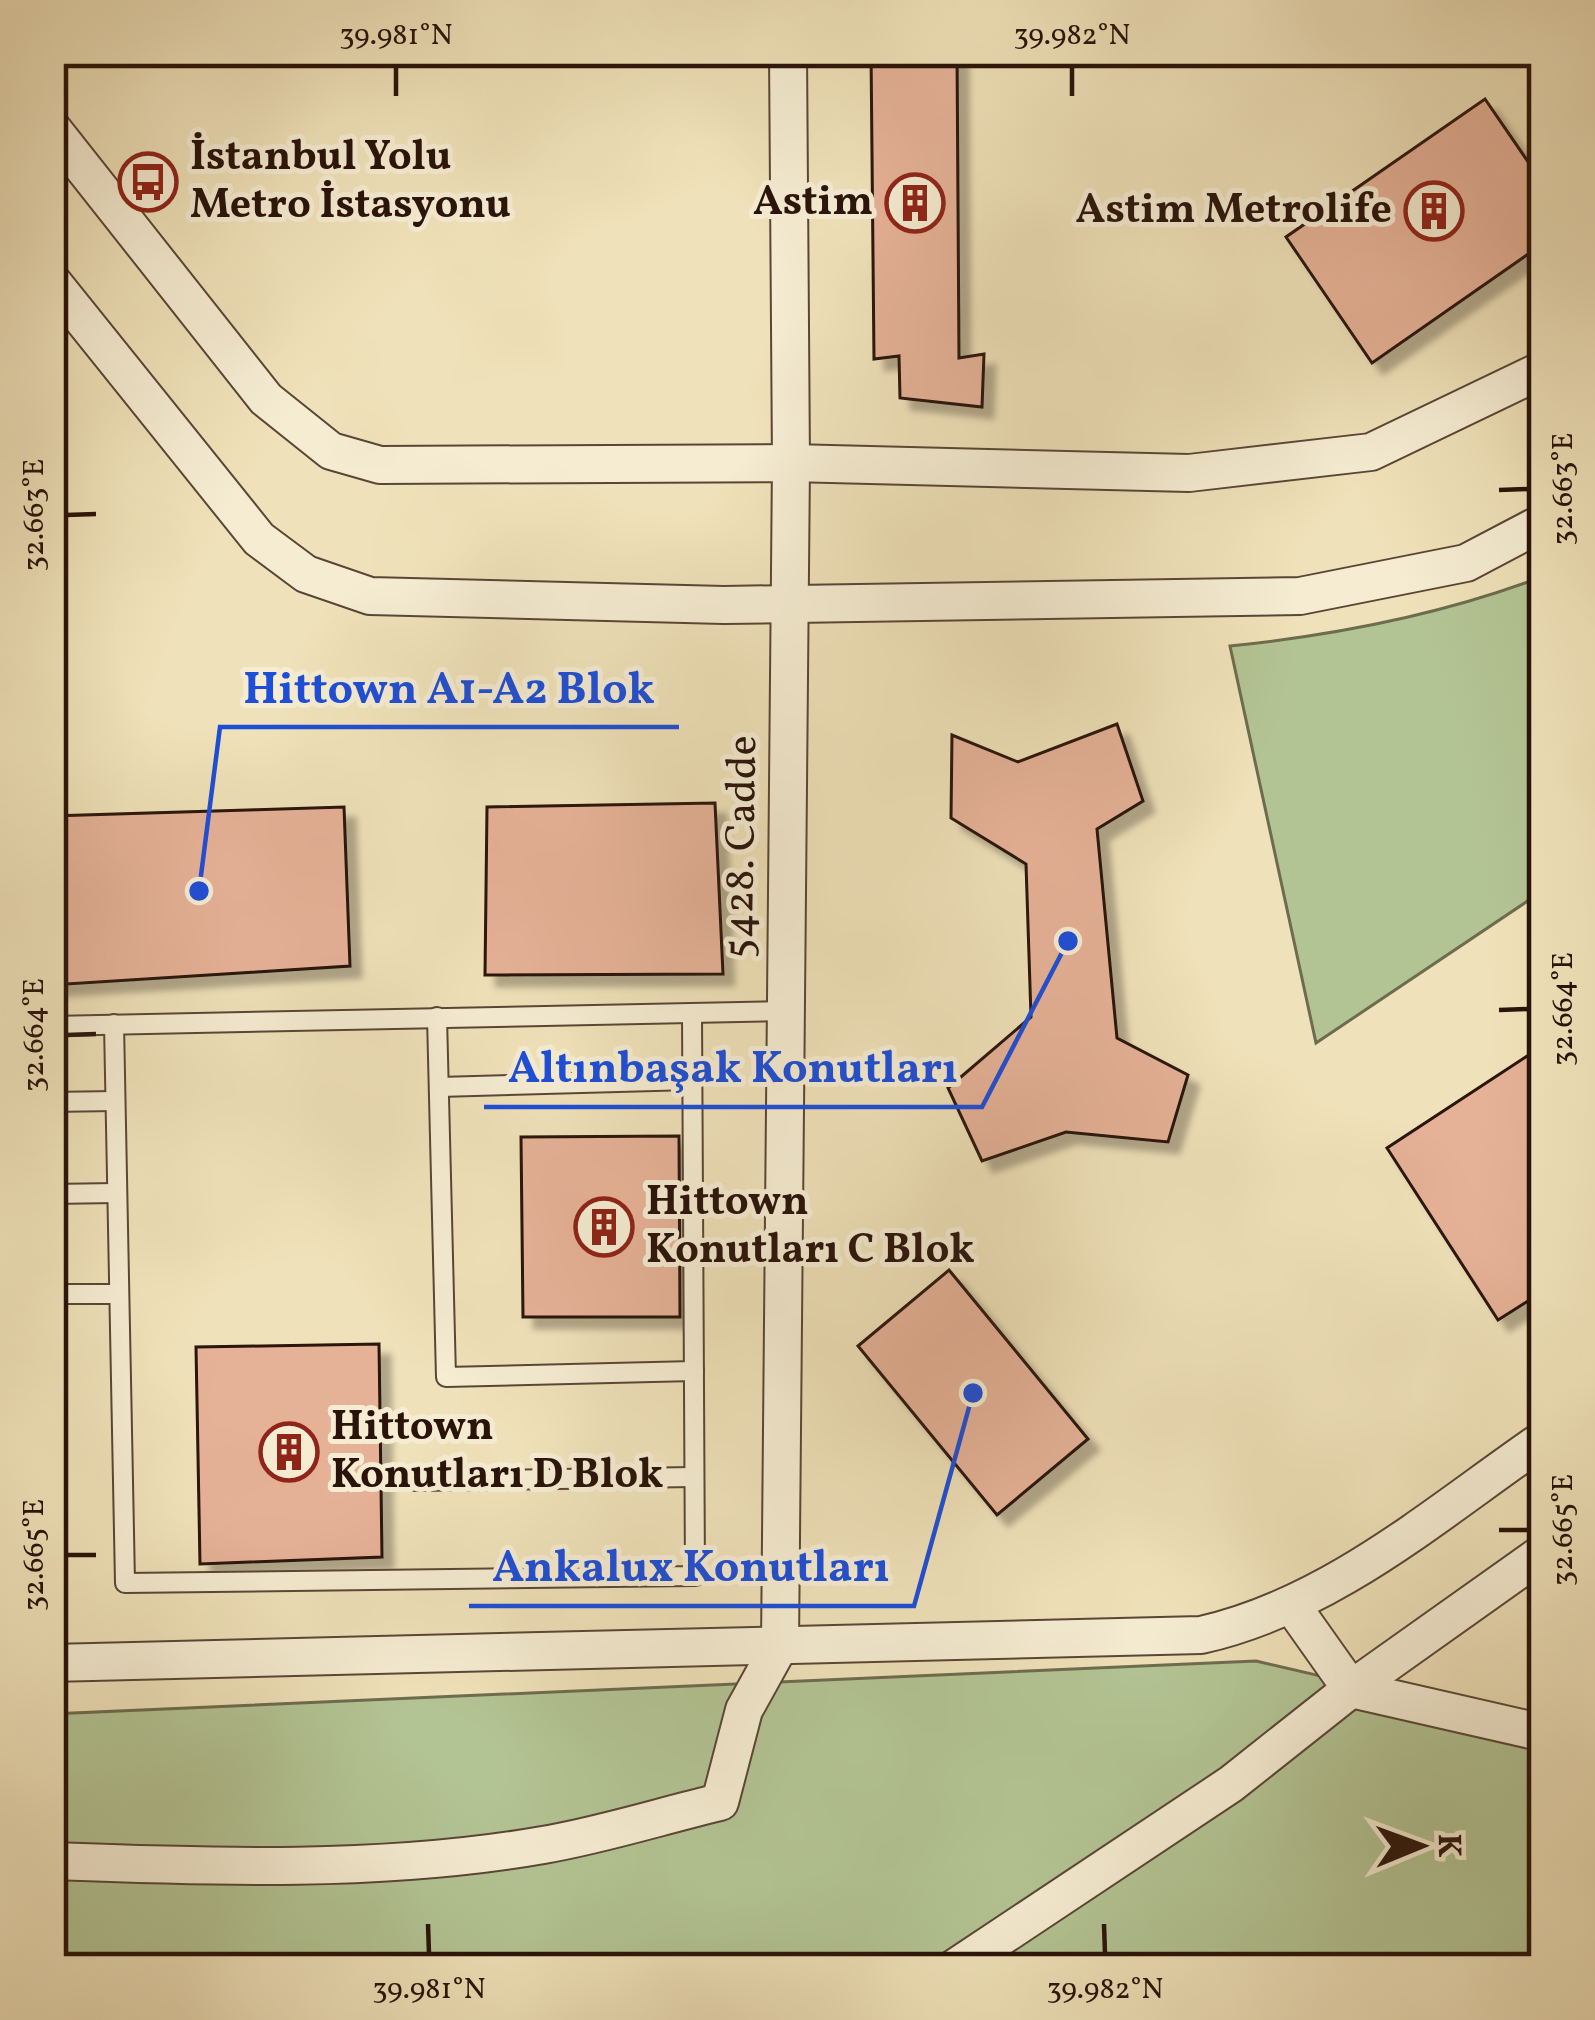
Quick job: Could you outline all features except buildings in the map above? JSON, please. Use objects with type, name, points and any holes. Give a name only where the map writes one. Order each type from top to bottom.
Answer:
[{"type":"street","name":"5428. Cadde","points":[[780,1645],[791,463],[788,51]]},
{"type":"street","points":[[51,127],[266,399],[331,451],[380,465],[791,463],[1189,472],[1371,452],[1544,369]]},
{"type":"street","points":[[51,280],[259,539],[282,560],[330,586],[370,596],[790,603],[1300,596],[1466,563],[1544,522]]},
{"type":"street","points":[[51,1663],[1202,1635],[1293,1606],[1544,1439]]},
{"type":"street","points":[[952,1969],[1231,1784],[1351,1689],[1544,1552]]},
{"type":"street","points":[[1293,1606],[1351,1689],[1544,1733]]},
{"type":"street","points":[[51,1861],[165,1865],[377,1861],[542,1845],[720,1802],[744,1710],[780,1645]]},
{"type":"lane","points":[[51,1026],[786,1011]]},
{"type":"lane","points":[[113,1024],[124,1583],[694,1576],[692,1013]]},
{"type":"lane","points":[[436,1017],[446,1377],[694,1371]]},
{"type":"lane","points":[[439,1087],[692,1080]]},
{"type":"lane","points":[[51,1102],[115,1101]]},
{"type":"lane","points":[[51,1194],[116,1193]]},
{"type":"lane","points":[[51,1294],[119,1294]]},
{"type":"lane","points":[[415,1481],[694,1477]]},
{"type":"green space","points":[[1544,576],[1544,890],[1316,1043],[1230,646],[1389,622]]},
{"type":"green space","points":[[1256,1661],[1544,1728],[1544,1969],[51,1969],[51,1714]]},
{"type":"place","name":"İstanbul Yolu Metro İstasyonu","points":[[148,182]]},
{"type":"place","name":"Astim","points":[[915,203]]},
{"type":"place","name":"Astim Metrolife","points":[[1434,211]]},
{"type":"place","name":"Hittown A1-A2 Blok","points":[[199,891]]},
{"type":"place","name":"Altınbaşak Konutları","points":[[1068,941]]},
{"type":"place","name":"Hittown Konutları C Blok","points":[[604,1227]]},
{"type":"place","name":"Ankalux Konutları","points":[[973,1393]]},
{"type":"place","name":"Hittown Konutları D Blok","points":[[289,1452]]}]
